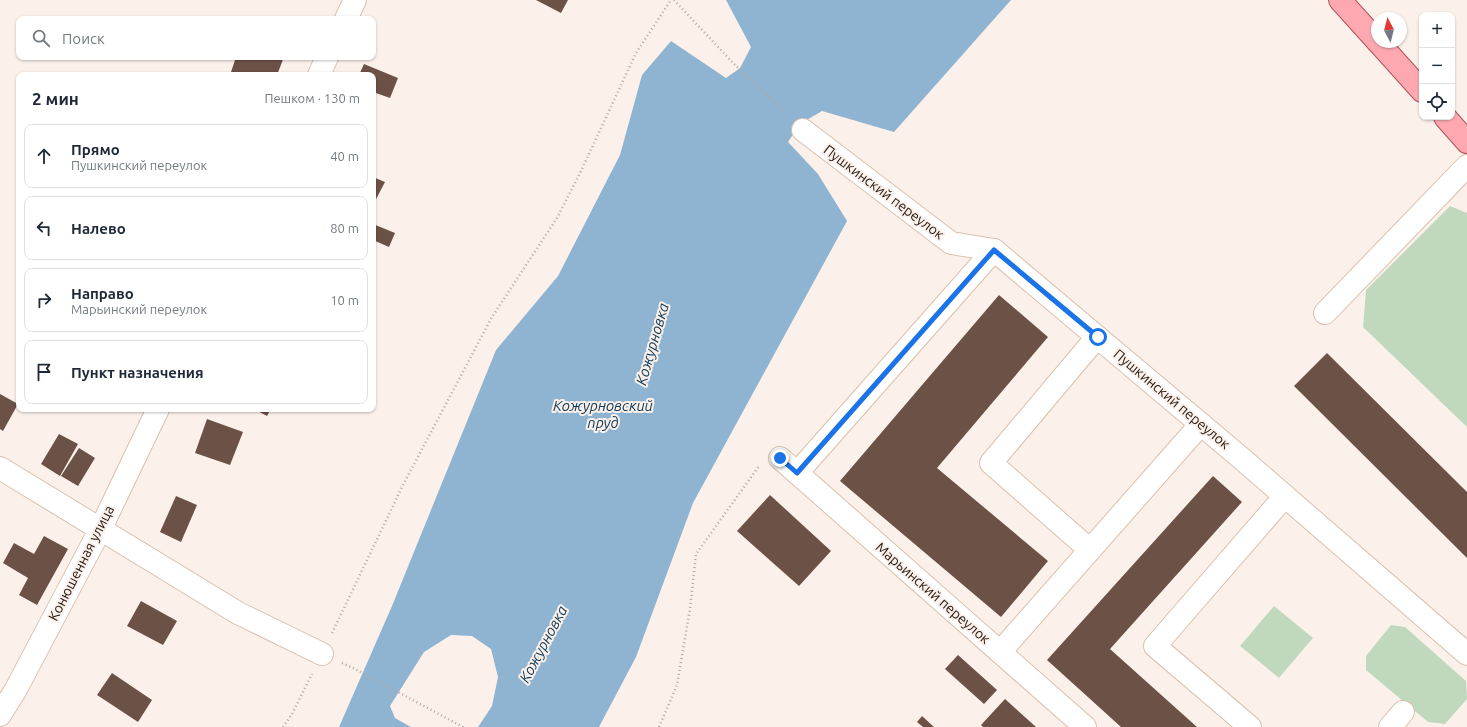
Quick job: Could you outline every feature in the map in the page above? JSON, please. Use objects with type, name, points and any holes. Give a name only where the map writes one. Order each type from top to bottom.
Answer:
[{"type":"main road","points":[[1340,0],[1371,35]]},
{"type":"main road","points":[[1383,48],[1419,88]]},
{"type":"main road","points":[[1448,120],[1467,142]]},
{"type":"street","points":[[347,16],[355,0]]},
{"type":"street","points":[[320,72],[326,60]]},
{"type":"street","name":"Пушкинский переулок","points":[[803,130],[952,243],[994,250],[1201,424],[1467,654]]},
{"type":"street","points":[[1325,313],[1467,166]]},
{"type":"street","points":[[797,473],[994,250]]},
{"type":"street","points":[[1090,550],[991,463],[1098,337]]},
{"type":"street","name":"Конюшенная улица","points":[[0,715],[15,691],[100,528],[157,412]]},
{"type":"street","points":[[1000,652],[1201,424]]},
{"type":"street","name":"Марьинский переулок","points":[[780,458],[1000,652],[1074,723]]},
{"type":"street","points":[[0,468],[238,613],[322,654]]},
{"type":"street","points":[[1250,727],[1156,646],[1284,496]]},
{"type":"path","points":[[282,727],[292,714],[404,485],[492,317],[557,218],[581,171],[636,53],[672,0],[734,64],[803,130]]},
{"type":"path","points":[[659,727],[678,685],[690,609],[696,554],[760,464],[780,458]]},
{"type":"path","points":[[355,669],[464,727]]},
{"type":"green space","points":[[1450,206],[1467,213],[1467,427],[1363,327],[1366,290]]},
{"type":"green space","points":[[1274,606],[1313,638],[1279,678],[1240,646]]},
{"type":"green space","points":[[1391,625],[1405,627],[1466,681],[1467,699],[1445,724],[1428,722],[1366,670],[1366,656]]},
{"type":"water","name":"Кожурновский пруд","points":[[726,0],[1011,0],[894,132],[822,111],[800,124],[788,142],[818,174],[847,221],[693,503],[636,657],[599,727],[478,727],[492,706],[498,677],[491,649],[472,636],[451,635],[424,652],[390,706],[395,718],[411,727],[339,727],[392,606],[496,350],[558,276],[620,155],[642,75],[671,41],[726,78],[740,68],[751,47]]},
{"type":"building","points":[[536,0],[568,0],[561,13]]},
{"type":"building","points":[[235,60],[283,60],[278,72],[231,72]]},
{"type":"building","points":[[364,64],[398,78],[390,98],[376,93],[376,72],[360,72]]},
{"type":"building","points":[[376,178],[385,182],[376,199]]},
{"type":"building","points":[[376,225],[395,233],[389,247],[376,241]]},
{"type":"building","points":[[999,295],[1048,337],[937,468],[1048,561],[1001,617],[840,481]]},
{"type":"building","points":[[1327,353],[1467,492],[1467,558],[1294,386]]},
{"type":"building","points":[[0,394],[16,403],[16,408],[3,431],[0,429]]},
{"type":"building","points":[[260,412],[269,412],[267,416]]},
{"type":"building","points":[[207,419],[243,432],[230,465],[195,453]]},
{"type":"building","points":[[59,434],[78,444],[60,476],[41,464]]},
{"type":"building","points":[[79,448],[95,458],[78,486],[61,476]]},
{"type":"building","points":[[1213,476],[1242,502],[1110,649],[1197,727],[1121,727],[1047,660]]},
{"type":"building","points":[[770,495],[831,551],[799,586],[737,531]]},
{"type":"building","points":[[176,496],[197,505],[181,542],[160,532]]},
{"type":"building","points":[[44,536],[68,549],[37,605],[19,595],[28,578],[3,563],[14,543],[34,554]]},
{"type":"building","points":[[141,601],[177,621],[163,645],[127,626]]},
{"type":"building","points":[[958,655],[997,690],[984,704],[945,669]]},
{"type":"building","points":[[112,673],[152,700],[138,722],[97,695]]},
{"type":"building","points":[[1005,699],[1036,727],[983,727],[981,725]]},
{"type":"building","points":[[922,716],[934,727],[923,727],[917,722]]},
{"type":"route","points":[[780,458],[797,473],[994,250],[1098,337]]},
{"type":"water label","name":"Кожурновка","points":[[652,344]]},
{"type":"water label","name":"Кожурновка","points":[[543,644]]}]
